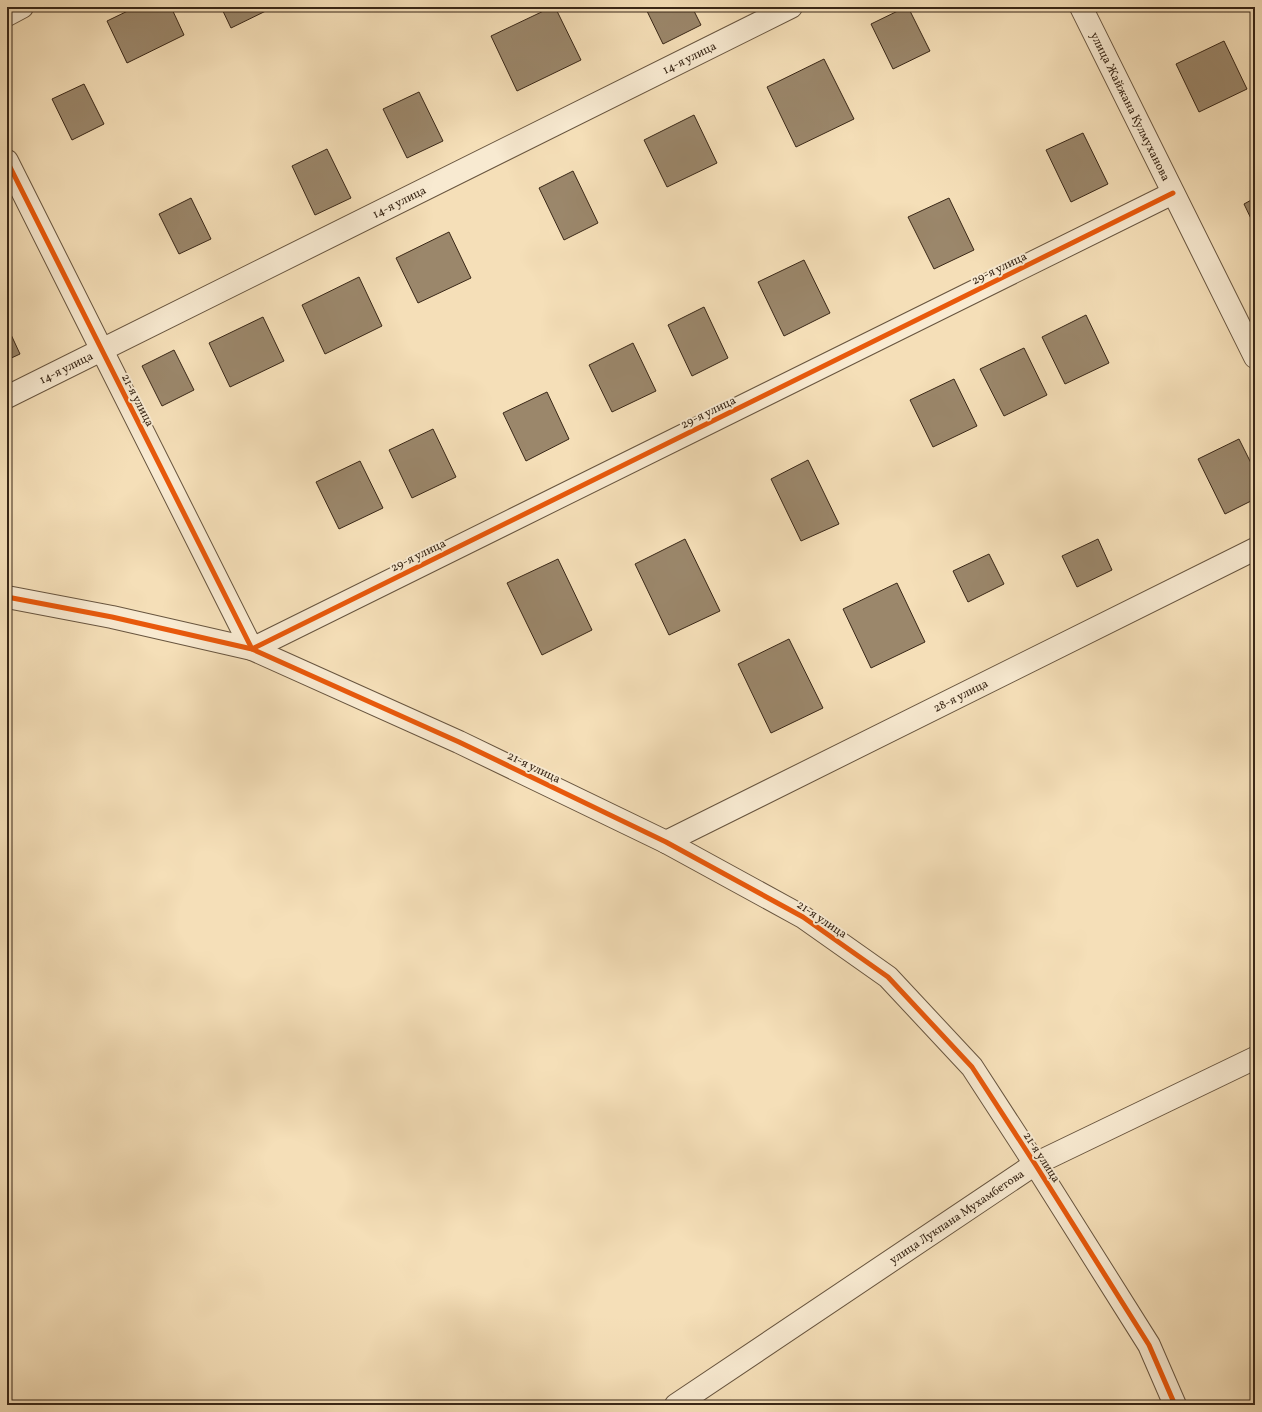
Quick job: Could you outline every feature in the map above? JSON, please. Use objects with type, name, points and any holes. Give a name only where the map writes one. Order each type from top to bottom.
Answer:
[{"type":"street","points":[[7,14],[22,7]]},
{"type":"street","name":"14-я улица","points":[[7,397],[791,7]]},
{"type":"street","name":"улица Жайжана Кулмуханова","points":[[1081,7],[1255,357]]},
{"type":"street","name":"21-я улица","points":[[7,161],[252,648]]},
{"type":"street","name":"29-я улица","points":[[252,648],[1173,193]]},
{"type":"street","name":"28-я улица","points":[[666,842],[1255,549]]},
{"type":"street","name":"21-я улица","points":[[7,597],[112,617],[252,648],[459,742],[666,842],[803,917],[888,977],[972,1067],[1036,1164],[1149,1346],[1175,1405]]},
{"type":"street","name":"улица Лукпана Мухамбетова","points":[[676,1405],[1036,1164],[1255,1058]]},
{"type":"building","points":[[136,7],[171,7],[184,35],[127,63],[107,21]]},
{"type":"building","points":[[221,7],[274,7],[231,28]]},
{"type":"building","points":[[552,7],[555,7],[581,60],[517,91],[491,36]]},
{"type":"building","points":[[645,7],[692,7],[701,25],[663,44]]},
{"type":"building","points":[[908,7],[930,51],[893,69],[871,24]]},
{"type":"building","points":[[1224,41],[1247,89],[1199,112],[1176,64]]},
{"type":"building","points":[[824,59],[854,119],[796,147],[767,87]]},
{"type":"building","points":[[84,84],[104,124],[72,140],[52,99]]},
{"type":"building","points":[[419,92],[443,141],[407,158],[383,109]]},
{"type":"building","points":[[694,115],[717,163],[667,187],[644,140]]},
{"type":"building","points":[[1083,133],[1108,184],[1071,202],[1046,150]]},
{"type":"building","points":[[327,149],[351,198],[315,215],[292,166]]},
{"type":"building","points":[[573,171],[598,223],[564,240],[539,188]]},
{"type":"building","points":[[191,198],[211,239],[179,254],[159,214]]},
{"type":"building","points":[[949,198],[974,250],[934,269],[908,217]]},
{"type":"building","points":[[1255,198],[1255,227],[1244,204]]},
{"type":"building","points":[[449,232],[471,278],[418,303],[396,258]]},
{"type":"building","points":[[804,260],[830,313],[784,336],[758,282]]},
{"type":"building","points":[[359,277],[382,326],[325,354],[302,305]]},
{"type":"building","points":[[704,307],[728,358],[692,376],[668,325]]},
{"type":"building","points":[[1086,315],[1109,363],[1065,384],[1042,337]]},
{"type":"building","points":[[263,317],[284,361],[230,387],[209,343]]},
{"type":"building","points":[[7,326],[20,354],[7,360]]},
{"type":"building","points":[[633,343],[656,391],[612,412],[589,365]]},
{"type":"building","points":[[1024,348],[1047,395],[1004,416],[980,369]]},
{"type":"building","points":[[174,350],[194,390],[162,406],[142,366]]},
{"type":"building","points":[[954,379],[977,426],[933,447],[910,400]]},
{"type":"building","points":[[547,392],[569,439],[526,461],[503,413]]},
{"type":"building","points":[[433,429],[456,477],[412,498],[389,450]]},
{"type":"building","points":[[1239,439],[1255,471],[1255,499],[1225,514],[1198,459]]},
{"type":"building","points":[[808,460],[839,524],[801,541],[771,479]]},
{"type":"building","points":[[360,461],[383,508],[339,529],[316,482]]},
{"type":"building","points":[[685,539],[720,611],[669,635],[635,564]]},
{"type":"building","points":[[1098,539],[1112,570],[1077,587],[1062,556]]},
{"type":"building","points":[[989,554],[1004,584],[968,602],[953,571]]},
{"type":"building","points":[[558,559],[592,630],[542,655],[507,583]]},
{"type":"building","points":[[897,583],[925,642],[871,668],[843,609]]},
{"type":"building","points":[[789,639],[823,708],[771,733],[738,664]]},
{"type":"cycle path","points":[[7,161],[252,649],[1173,193]]},
{"type":"cycle path","points":[[7,597],[112,617],[252,649],[459,742],[666,842],[803,917],[888,977],[972,1067],[1149,1345],[1175,1405]]}]
